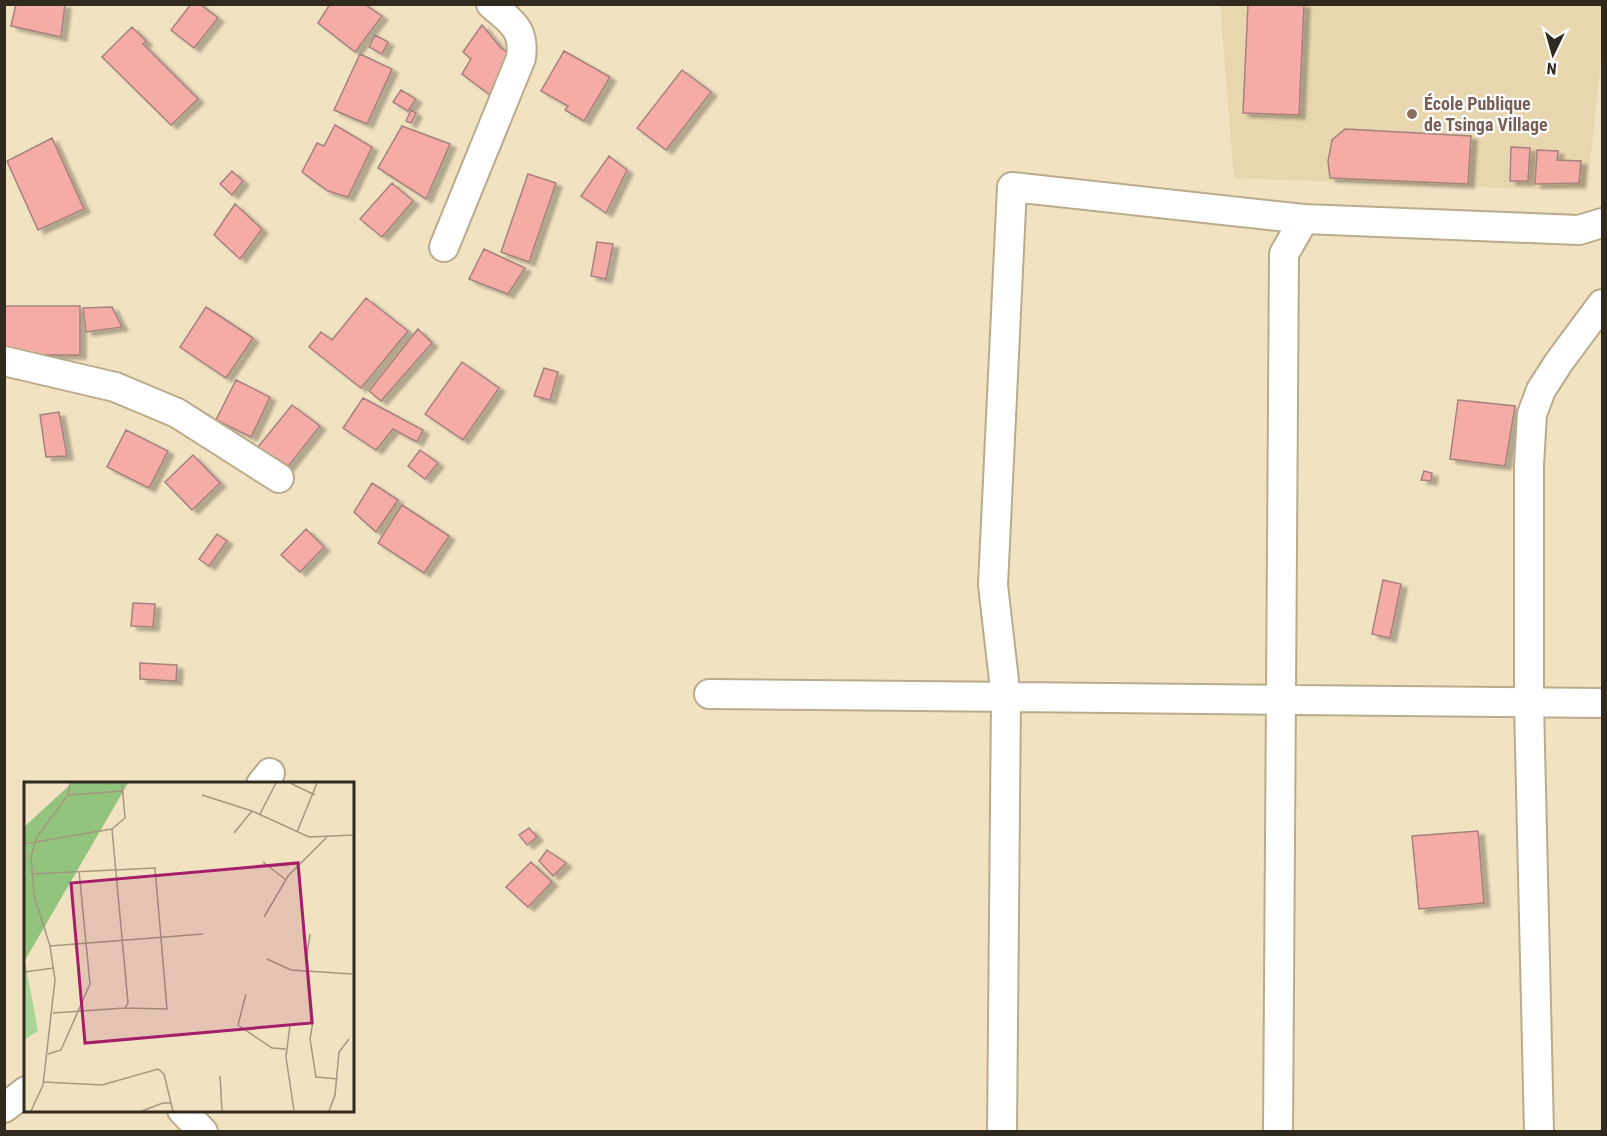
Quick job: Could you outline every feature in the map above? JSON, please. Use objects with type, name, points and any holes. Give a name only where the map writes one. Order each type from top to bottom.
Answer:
[{"type":"street","points":[[444,247],[521,58],[523,41],[520,32],[491,4]]},
{"type":"street","points":[[1002,1131],[1006,698],[993,585],[1011,187],[1304,219],[1579,230],[1602,224]]},
{"type":"street","points":[[1278,1131],[1284,254],[1304,219]]},
{"type":"street","points":[[1539,1131],[1529,704],[1529,477],[1532,414],[1547,381],[1602,304]]},
{"type":"street","points":[[4,361],[115,387],[177,413],[279,478]]},
{"type":"street","points":[[709,694],[1602,703]]},
{"type":"street","points":[[4,1108],[24,1093]]},
{"type":"street","points":[[184,1112],[202,1131]]},
{"type":"shaded area","name":"École Publique de Tsinga Village","points":[[1220,5],[1602,5],[1602,50],[1587,191],[1234,178]]},
{"type":"building","points":[[16,4],[65,4],[61,37],[11,26]]},
{"type":"building","points":[[191,4],[200,4],[218,18],[194,48],[171,30]]},
{"type":"building","points":[[330,4],[364,4],[382,16],[355,52],[318,23]]},
{"type":"building","points":[[1248,4],[1304,4],[1299,115],[1243,113]]},
{"type":"building","points":[[482,25],[501,48],[520,61],[494,98],[462,74],[471,59],[463,52]]},
{"type":"building","points":[[132,27],[146,41],[143,44],[198,99],[171,125],[102,57]]},
{"type":"building","points":[[375,35],[388,42],[382,54],[369,47]]},
{"type":"building","points":[[564,51],[610,77],[584,121],[565,110],[568,106],[541,91]]},
{"type":"building","points":[[360,54],[392,69],[367,124],[334,110]]},
{"type":"building","points":[[682,70],[711,92],[666,150],[637,128]]},
{"type":"building","points":[[401,90],[416,99],[408,111],[393,102]]},
{"type":"building","points":[[411,110],[416,113],[411,123],[406,121]]},
{"type":"building","points":[[335,125],[372,147],[348,197],[328,191],[302,172],[317,143],[324,146]]},
{"type":"building","points":[[402,126],[450,144],[426,199],[378,168]]},
{"type":"building","points":[[1345,129],[1471,136],[1468,184],[1330,178],[1328,161],[1332,140]]},
{"type":"building","points":[[52,138],[84,209],[38,230],[7,161]]},
{"type":"building","points":[[1511,147],[1530,148],[1528,181],[1510,181]]},
{"type":"building","points":[[1537,150],[1558,151],[1557,160],[1581,161],[1579,183],[1535,184]]},
{"type":"building","points":[[609,156],[627,170],[606,213],[581,196]]},
{"type":"building","points":[[232,171],[243,181],[232,195],[220,184]]},
{"type":"building","points":[[528,174],[556,183],[529,262],[501,252]]},
{"type":"building","points":[[392,183],[413,201],[382,237],[360,219]]},
{"type":"building","points":[[235,204],[262,229],[240,259],[214,235]]},
{"type":"building","points":[[597,242],[613,244],[606,279],[591,276]]},
{"type":"building","points":[[484,249],[525,268],[508,294],[469,279]]},
{"type":"building","points":[[366,298],[408,331],[361,388],[309,347],[321,332],[332,340]]},
{"type":"building","points":[[5,306],[80,306],[80,355],[4,355]]},
{"type":"building","points":[[112,307],[122,327],[86,332],[83,308]]},
{"type":"building","points":[[206,307],[253,338],[226,378],[180,347]]},
{"type":"building","points":[[418,329],[432,343],[381,401],[369,391]]},
{"type":"building","points":[[462,362],[499,388],[463,440],[425,414]]},
{"type":"building","points":[[544,368],[558,372],[550,400],[534,396]]},
{"type":"building","points":[[236,380],[270,397],[251,437],[216,420]]},
{"type":"building","points":[[363,398],[423,430],[417,442],[393,429],[376,450],[343,428]]},
{"type":"building","points":[[1458,400],[1515,406],[1505,466],[1450,459]]},
{"type":"building","points":[[292,405],[320,426],[282,474],[254,452]]},
{"type":"building","points":[[59,412],[67,456],[46,457],[40,415]]},
{"type":"building","points":[[126,430],[168,451],[149,488],[107,467]]},
{"type":"building","points":[[420,450],[438,463],[425,479],[408,466]]},
{"type":"building","points":[[193,455],[220,483],[192,510],[165,482]]},
{"type":"building","points":[[1424,471],[1432,473],[1431,481],[1421,480]]},
{"type":"building","points":[[372,483],[398,500],[376,532],[354,512]]},
{"type":"building","points":[[402,505],[449,536],[424,573],[378,543]]},
{"type":"building","points":[[306,529],[324,547],[300,572],[281,555]]},
{"type":"building","points":[[217,534],[227,541],[209,566],[199,559]]},
{"type":"building","points":[[1383,580],[1401,584],[1390,638],[1372,634]]},
{"type":"building","points":[[133,603],[155,604],[153,627],[131,626]]},
{"type":"building","points":[[140,663],[177,665],[176,681],[140,679]]},
{"type":"building","points":[[529,828],[537,837],[527,845],[519,835]]},
{"type":"building","points":[[1478,831],[1484,903],[1419,909],[1412,836]]},
{"type":"building","points":[[547,850],[566,863],[553,876],[539,861]]},
{"type":"building","points":[[531,862],[552,882],[528,907],[506,887]]},
{"type":"place","name":"École Publique de Tsinga Village","points":[[1412,114]]}]
